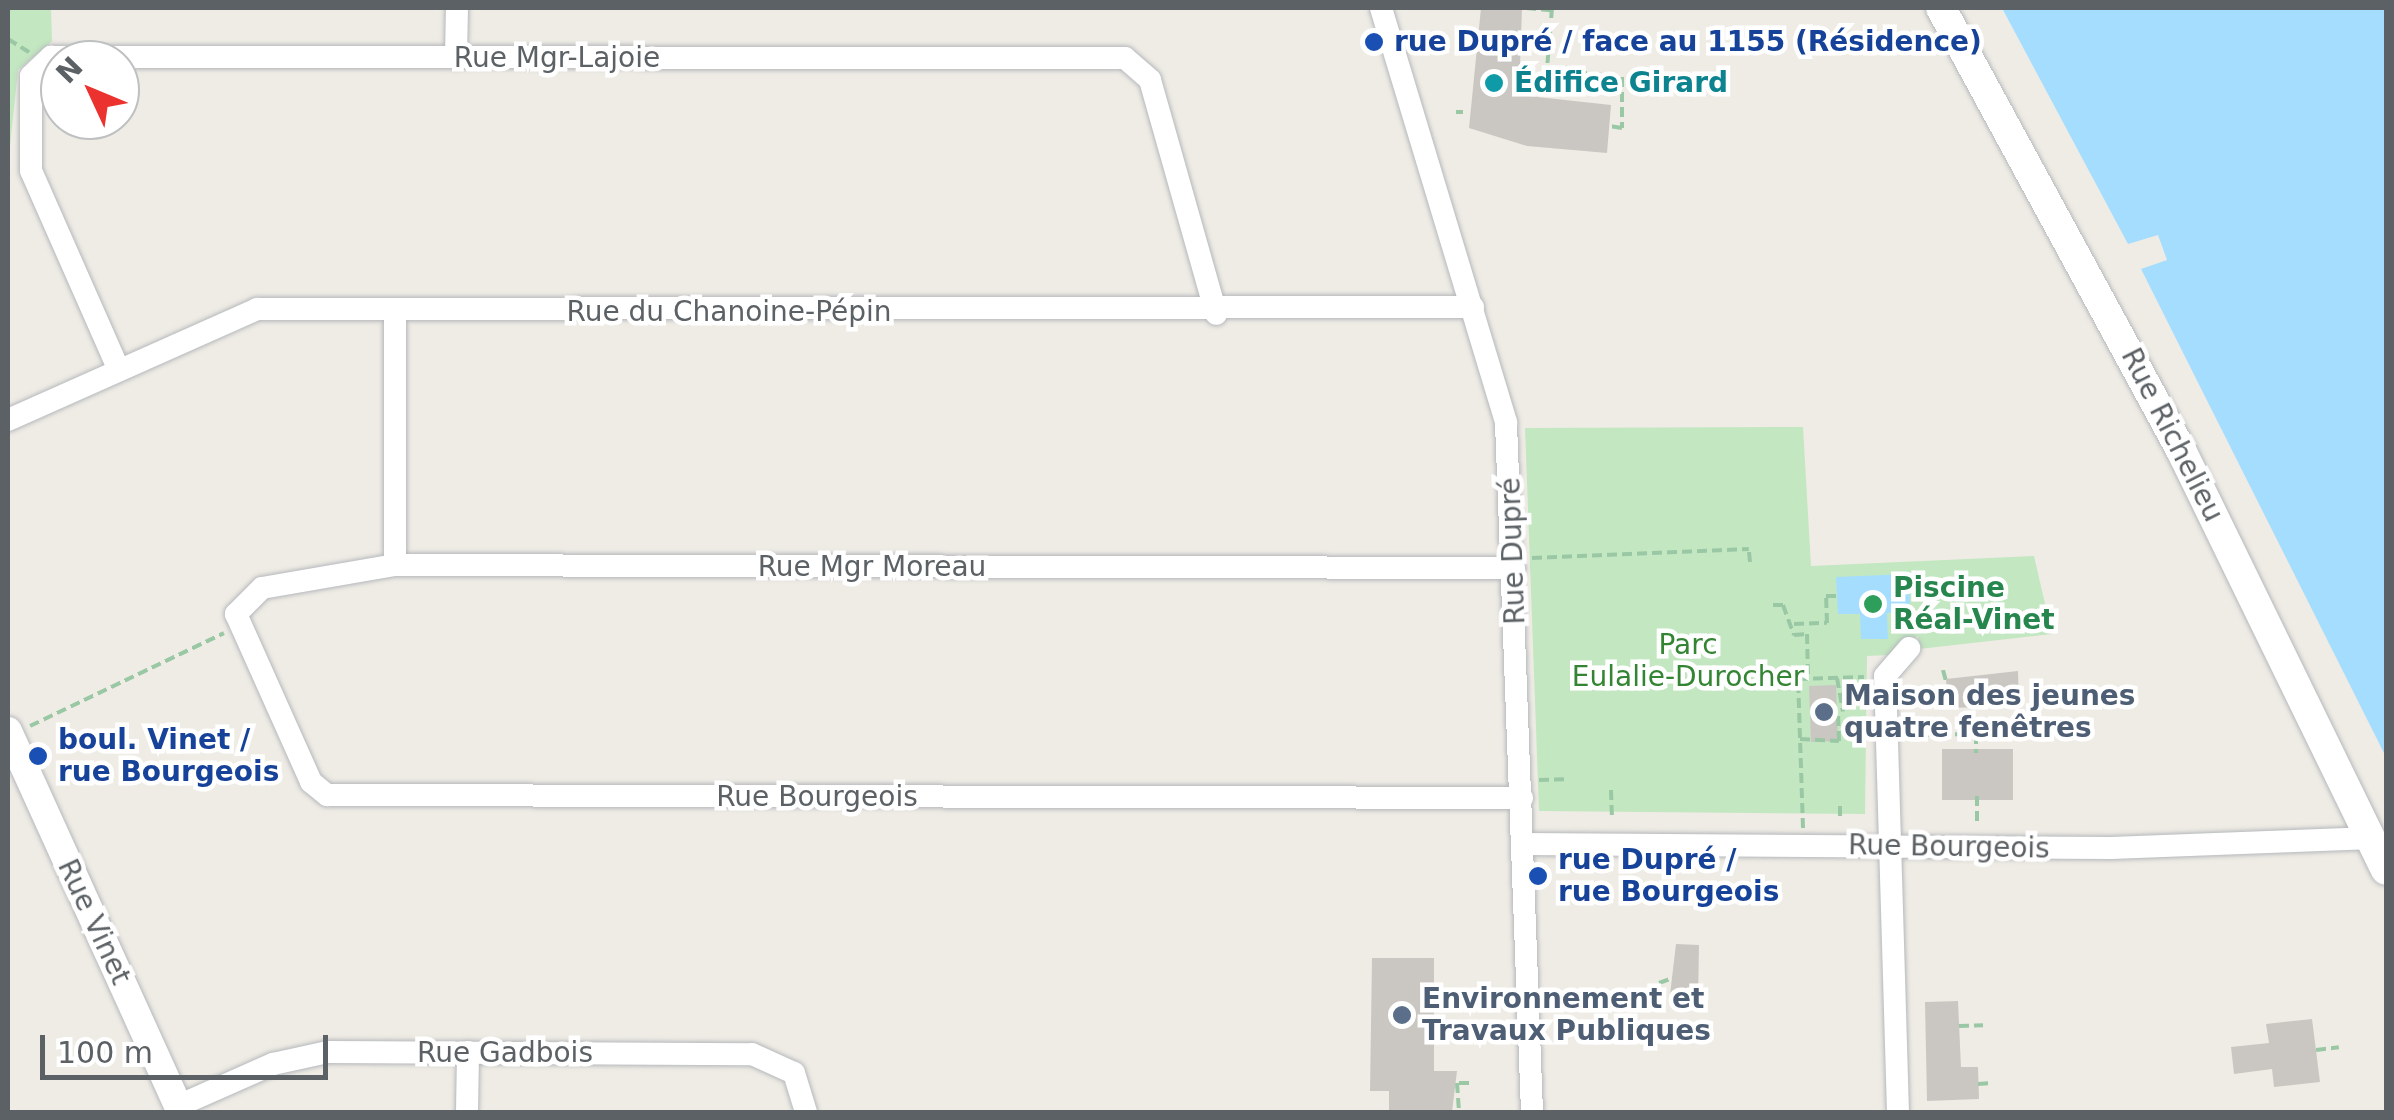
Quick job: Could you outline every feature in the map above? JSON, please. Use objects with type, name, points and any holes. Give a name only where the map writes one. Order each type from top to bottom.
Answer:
[{"type":"main road","name":"Rue Richelieu","points":[[1941,8],[2181,450],[2386,870]]},
{"type":"street","points":[[456,58],[457,8]]},
{"type":"street","name":"Rue Dupré","points":[[1382,8],[1506,423],[1521,563],[1529,790],[1524,844],[1532,1112]]},
{"type":"street","name":"Rue Mgr-Lajoie","points":[[38,64],[456,58],[1130,60],[1150,80],[1216,314]]},
{"type":"street","points":[[38,64],[31,171],[118,368]]},
{"type":"street","name":"Rue du Chanoine-Pépin","points":[[8,420],[239,312],[1216,314],[1473,307]]},
{"type":"street","points":[[395,311],[395,566]]},
{"type":"street","name":"Rue Mgr Moreau","points":[[238,604],[283,582],[395,566],[1521,563]]},
{"type":"street","name":"Rue Bourgeois","points":[[238,604],[273,700],[312,782],[327,794],[1529,790]]},
{"type":"street","points":[[1898,1112],[1885,676],[1913,645]]},
{"type":"street","name":"Rue Vinet","points":[[14,739],[180,1109]]},
{"type":"street","name":"Rue Bourgeois","points":[[1524,844],[1890,849],[2373,838]]},
{"type":"street","points":[[468,1052],[468,1112]]},
{"type":"street","name":"Rue Gadbois","points":[[180,1109],[300,1056],[468,1052],[761,1055],[794,1073],[806,1112]]},
{"type":"path","points":[[1526,8],[1551,9],[1547,69],[1622,77],[1622,128],[1610,126]]},
{"type":"path","points":[[8,39],[38,64]]},
{"type":"path","points":[[1456,112],[1464,112]]},
{"type":"path","points":[[1521,563],[1561,554],[1749,551],[1750,562]]},
{"type":"path","points":[[1772,604],[1783,606],[1784,624],[1827,622],[1826,596],[1837,596]]},
{"type":"path","points":[[1913,645],[1924,611]]},
{"type":"path","points":[[1794,624],[1794,635],[1807,634],[1808,679]]},
{"type":"path","points":[[14,739],[224,633]]},
{"type":"path","points":[[1943,670],[1946,682]]},
{"type":"path","points":[[1802,817],[1798,679],[1869,676]]},
{"type":"path","points":[[1800,737],[1839,742],[1837,678]]},
{"type":"path","points":[[1900,694],[1942,692]]},
{"type":"path","points":[[1910,735],[1976,734],[1976,753]]},
{"type":"path","points":[[1800,737],[1811,735]]},
{"type":"path","points":[[1529,790],[1564,779]]},
{"type":"path","points":[[1611,790],[1612,817]]},
{"type":"path","points":[[1977,796],[1977,836]]},
{"type":"path","points":[[1840,806],[1840,818]]},
{"type":"path","points":[[1659,983],[1670,979]]},
{"type":"path","points":[[1959,1026],[1982,1025]]},
{"type":"path","points":[[2316,1050],[2339,1046]]},
{"type":"path","points":[[1459,1112],[1458,1083],[1472,1083]]},
{"type":"path","points":[[1978,1084],[1992,1083]]},
{"type":"green space","points":[[8,8],[51,8],[52,40],[40,40],[40,51],[18,70],[8,165]]},
{"type":"green space","name":"Parc Eulalie-Durocher","points":[[1803,427],[1811,566],[2034,556],[2052,634],[1919,649],[1918,636],[1889,655],[1867,656],[1865,814],[1539,811],[1525,428]]},
{"type":"water","points":[[2002,8],[2386,8],[2386,757],[2141,269],[2167,260],[2158,235],[2128,244]]},
{"type":"water","name":"Piscine Réal-Vinet","points":[[1909,574],[1910,612],[1887,613],[1888,639],[1861,639],[1860,614],[1838,614],[1836,577]]},
{"type":"building","name":"Édifice Girard","points":[[1481,8],[1522,8],[1519,95],[1611,105],[1607,153],[1527,146],[1469,128]]},
{"type":"building","points":[[2018,671],[2019,706],[1948,708],[1946,679]]},
{"type":"building","points":[[1836,685],[1838,741],[1811,742],[1809,686]]},
{"type":"building","points":[[1942,749],[2013,749],[2013,800],[1942,800]]},
{"type":"building","points":[[1676,944],[1699,945],[1698,1004],[1669,1003]]},
{"type":"building","name":"Environnement et Travaux Publiques","points":[[1372,958],[1434,958],[1434,1071],[1457,1071],[1452,1112],[1389,1112],[1389,1091],[1370,1091]]},
{"type":"building","points":[[1958,1001],[1961,1067],[1978,1067],[1979,1099],[1927,1101],[1925,1002]]},
{"type":"building","points":[[2312,1019],[2320,1082],[2274,1087],[2272,1069],[2234,1074],[2231,1047],[2269,1043],[2266,1024]]},
{"type":"place","name":"rue Dupré / face au 1155 (Résidence)","points":[[1374,42]]},
{"type":"place","name":"Édifice Girard","points":[[1494,83]]},
{"type":"place","name":"Piscine Réal-Vinet","points":[[1873,604]]},
{"type":"place","name":"Maison des jeunes quatre fenêtres","points":[[1824,712]]},
{"type":"place","name":"boul. Vinet / rue Bourgeois","points":[[38,756]]},
{"type":"place","name":"rue Dupré / rue Bourgeois","points":[[1538,876]]},
{"type":"place","name":"Environnement et Travaux Publiques","points":[[1402,1015]]}]
